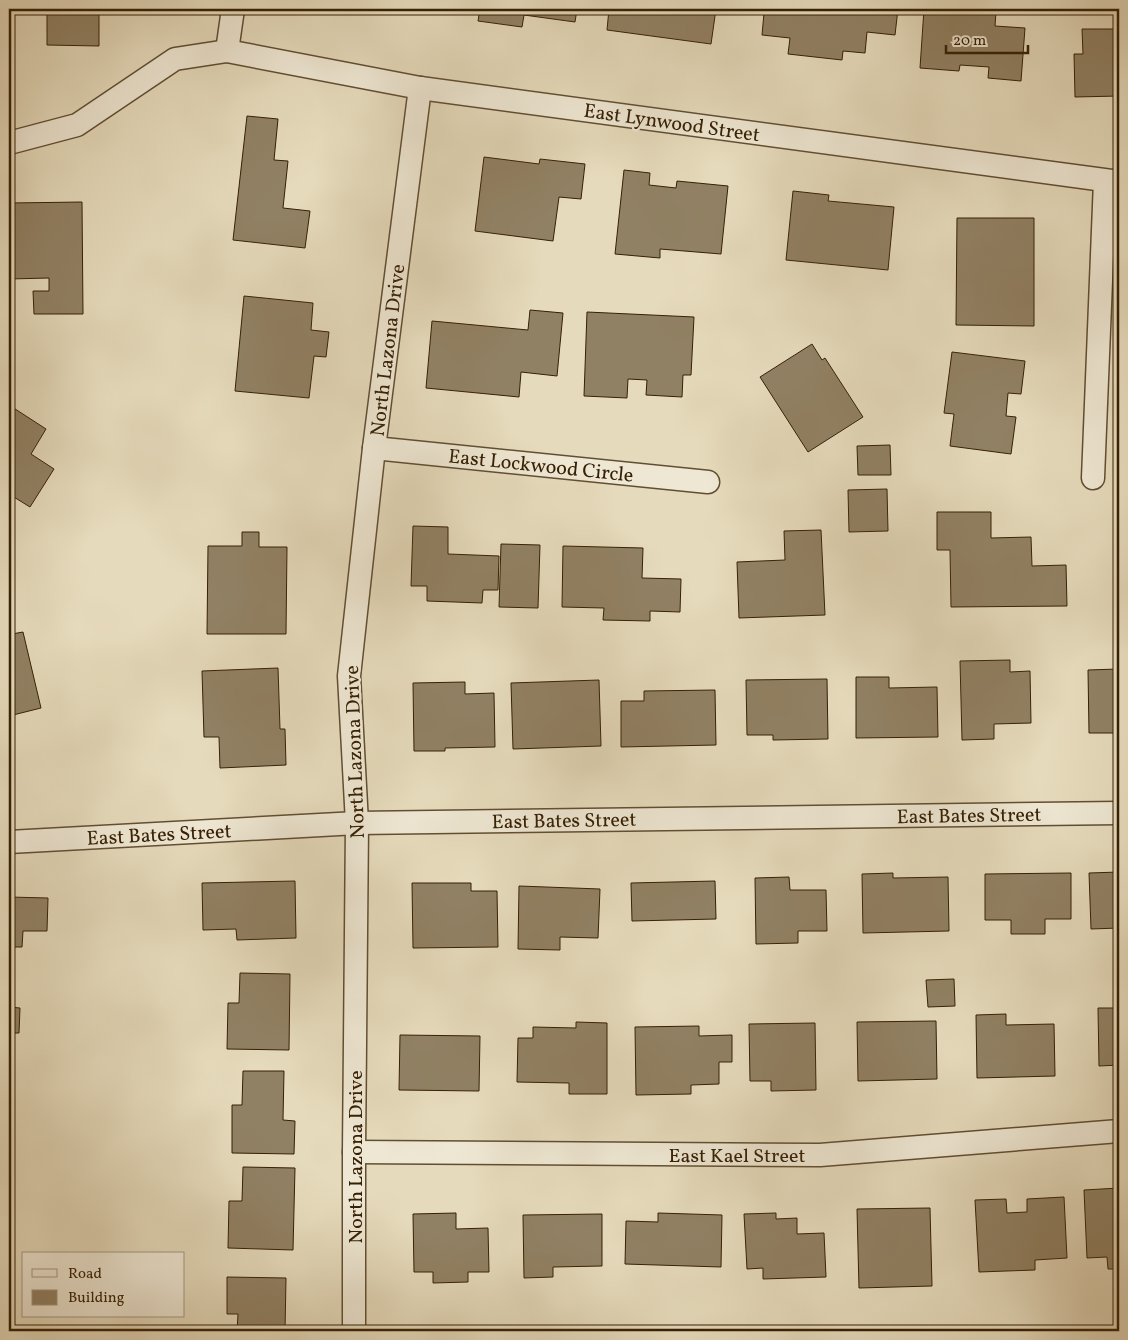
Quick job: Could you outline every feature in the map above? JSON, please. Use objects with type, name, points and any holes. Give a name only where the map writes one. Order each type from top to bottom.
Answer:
[{"type":"street","points":[[227,51],[233,9]]},
{"type":"street","name":"East Lynwood Street","points":[[9,143],[77,125],[175,59],[227,51],[420,88],[1112,182]]},
{"type":"street","name":"North Lazona Drive","points":[[354,1331],[357,823],[349,676],[374,448],[420,88]]},
{"type":"street","points":[[1093,478],[1112,182]]},
{"type":"street","name":"East Lockwood Circle","points":[[374,448],[708,482]]},
{"type":"street","name":"East Bates Street","points":[[9,842],[357,823],[1119,813]]},
{"type":"street","name":"East Kael Street","points":[[354,1152],[820,1155],[1119,1131]]},
{"type":"building","points":[[47,9],[111,9],[111,14],[99,14],[99,46],[47,45]]},
{"type":"building","points":[[480,9],[577,9],[575,22],[524,15],[522,27],[478,21]]},
{"type":"building","points":[[609,9],[716,9],[711,44],[607,30]]},
{"type":"building","points":[[757,9],[898,9],[895,35],[867,32],[865,53],[843,51],[842,60],[788,54],[790,38],[762,35],[764,13],[757,12]]},
{"type":"building","points":[[924,9],[996,11],[995,26],[1025,28],[1021,81],[988,78],[989,67],[960,65],[959,71],[920,68]]},
{"type":"building","points":[[1017,9],[1047,9],[1047,11],[1017,12]]},
{"type":"building","points":[[1082,29],[1119,29],[1119,96],[1075,97],[1074,54],[1083,54]]},
{"type":"building","points":[[247,116],[278,119],[274,160],[288,161],[283,208],[310,211],[305,248],[233,240]]},
{"type":"building","points":[[484,157],[539,164],[540,159],[585,164],[581,199],[559,197],[553,241],[475,231]]},
{"type":"building","points":[[624,170],[650,173],[649,185],[676,188],[677,181],[728,186],[721,254],[660,249],[660,258],[615,254]]},
{"type":"building","points":[[793,191],[829,195],[828,201],[894,207],[888,270],[786,260]]},
{"type":"building","points":[[82,202],[83,314],[34,314],[33,291],[49,291],[49,278],[9,279],[9,203]]},
{"type":"building","points":[[957,218],[1034,218],[1034,326],[956,325]]},
{"type":"building","points":[[244,296],[313,303],[311,330],[329,332],[326,357],[314,356],[309,398],[235,391]]},
{"type":"building","points":[[530,310],[563,313],[557,376],[521,372],[519,397],[426,388],[432,321],[528,330]]},
{"type":"building","points":[[587,312],[694,317],[691,375],[683,375],[682,397],[646,395],[647,380],[628,379],[627,398],[584,396]]},
{"type":"building","points":[[812,344],[822,360],[825,358],[863,417],[808,452],[760,377]]},
{"type":"building","points":[[952,352],[1025,361],[1021,394],[1008,393],[1006,416],[1016,417],[1011,454],[950,446],[954,414],[944,413]]},
{"type":"building","points":[[9,405],[46,429],[31,454],[54,469],[30,507],[9,494]]},
{"type":"building","points":[[890,445],[891,475],[858,475],[857,446]]},
{"type":"building","points":[[887,489],[888,531],[849,532],[848,490]]},
{"type":"building","points":[[937,512],[991,512],[991,538],[1031,537],[1032,566],[1066,565],[1067,606],[951,607],[950,550],[937,550]]},
{"type":"building","points":[[413,526],[448,527],[448,554],[499,556],[498,590],[483,590],[482,603],[427,601],[427,586],[411,586]]},
{"type":"building","points":[[821,530],[825,615],[739,618],[737,562],[785,560],[784,531]]},
{"type":"building","points":[[242,532],[259,532],[259,547],[287,547],[286,634],[207,634],[208,546],[242,546]]},
{"type":"building","points":[[501,544],[540,545],[538,608],[499,607]]},
{"type":"building","points":[[563,546],[643,548],[642,578],[681,579],[680,612],[650,611],[650,621],[603,620],[604,608],[562,607]]},
{"type":"building","points":[[9,621],[12,634],[23,632],[41,708],[9,716]]},
{"type":"building","points":[[1010,660],[1010,672],[1030,671],[1031,723],[994,724],[994,739],[962,740],[960,661]]},
{"type":"building","points":[[278,668],[280,729],[285,729],[286,765],[220,768],[219,737],[204,737],[202,671]]},
{"type":"building","points":[[1118,669],[1119,733],[1089,733],[1088,670]]},
{"type":"building","points":[[856,677],[889,677],[889,688],[937,687],[938,737],[856,738]]},
{"type":"building","points":[[827,679],[828,739],[773,740],[773,735],[747,735],[746,680]]},
{"type":"building","points":[[599,680],[601,746],[513,749],[511,683]]},
{"type":"building","points":[[465,682],[465,694],[494,693],[495,747],[445,748],[445,751],[414,751],[413,683]]},
{"type":"building","points":[[715,690],[716,745],[621,747],[621,701],[644,701],[644,691]]},
{"type":"building","points":[[1119,872],[1119,928],[1091,929],[1089,873]]},
{"type":"building","points":[[893,873],[893,878],[948,877],[949,931],[863,933],[862,874]]},
{"type":"building","points":[[1071,873],[1071,919],[1045,919],[1045,934],[1011,934],[1011,920],[985,920],[985,874]]},
{"type":"building","points":[[789,877],[790,890],[826,890],[827,931],[798,931],[798,943],[756,944],[755,878]]},
{"type":"building","points":[[295,881],[296,938],[237,940],[236,929],[203,930],[202,883]]},
{"type":"building","points":[[715,881],[716,919],[632,921],[631,883]]},
{"type":"building","points":[[412,883],[471,883],[471,891],[497,891],[498,947],[413,948]]},
{"type":"building","points":[[519,886],[600,889],[598,938],[560,937],[560,950],[518,949]]},
{"type":"building","points":[[9,897],[48,898],[47,931],[23,931],[22,947],[9,947]]},
{"type":"building","points":[[240,973],[290,974],[289,1050],[227,1049],[228,1003],[239,1003]]},
{"type":"building","points":[[954,979],[955,1006],[928,1007],[926,980]]},
{"type":"building","points":[[1118,996],[1119,1065],[1099,1066],[1098,1008],[1118,1008]]},
{"type":"building","points":[[9,1007],[20,1008],[19,1033],[9,1033]]},
{"type":"building","points":[[1006,1014],[1006,1025],[1054,1024],[1055,1076],[977,1078],[976,1015]]},
{"type":"building","points":[[936,1021],[937,1079],[858,1081],[857,1022]]},
{"type":"building","points":[[576,1022],[607,1023],[607,1094],[569,1094],[569,1083],[517,1082],[518,1038],[533,1038],[533,1027],[576,1028]]},
{"type":"building","points":[[815,1023],[816,1090],[771,1091],[771,1081],[750,1081],[749,1024]]},
{"type":"building","points":[[699,1026],[699,1036],[732,1035],[732,1062],[719,1062],[719,1084],[691,1085],[691,1094],[636,1095],[635,1027]]},
{"type":"building","points":[[400,1035],[480,1036],[479,1091],[399,1090]]},
{"type":"building","points":[[243,1071],[284,1071],[283,1120],[295,1121],[294,1154],[232,1153],[232,1105],[242,1105]]},
{"type":"building","points":[[243,1167],[295,1168],[293,1250],[228,1248],[229,1201],[242,1201]]},
{"type":"building","points":[[1119,1188],[1119,1269],[1108,1269],[1107,1257],[1087,1258],[1084,1190]]},
{"type":"building","points":[[1064,1197],[1067,1258],[1035,1260],[1035,1270],[979,1272],[975,1200],[1006,1199],[1007,1213],[1027,1212],[1027,1199]]},
{"type":"building","points":[[930,1208],[932,1286],[859,1288],[857,1209]]},
{"type":"building","points":[[456,1213],[456,1229],[488,1228],[489,1272],[468,1272],[468,1282],[433,1283],[433,1272],[414,1272],[413,1214]]},
{"type":"building","points":[[658,1213],[722,1215],[721,1267],[625,1264],[626,1221],[658,1222]]},
{"type":"building","points":[[776,1213],[776,1219],[797,1218],[797,1234],[824,1233],[826,1277],[763,1279],[763,1268],[747,1269],[744,1214]]},
{"type":"building","points":[[602,1214],[602,1266],[553,1267],[553,1277],[524,1278],[523,1215]]},
{"type":"building","points":[[227,1277],[286,1278],[285,1331],[237,1331],[238,1314],[227,1314]]},
{"type":"building","points":[[1119,1328],[1119,1331],[1103,1331],[1102,1329]]}]
